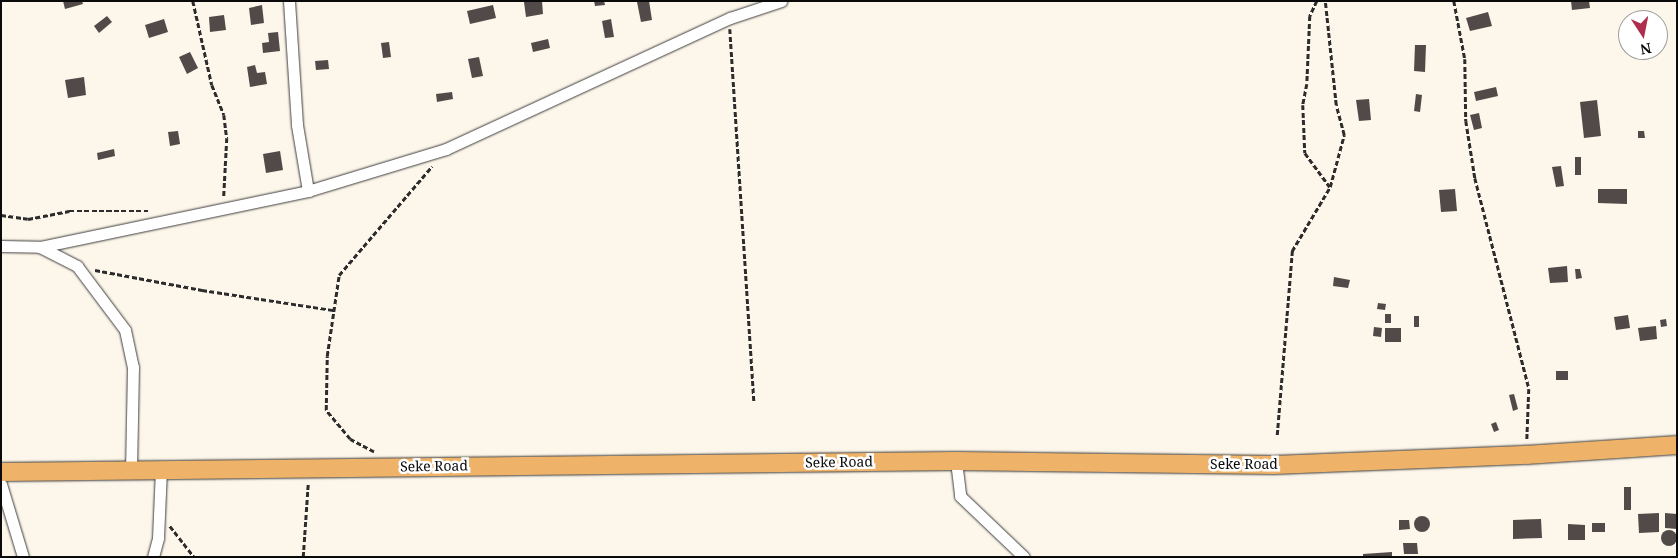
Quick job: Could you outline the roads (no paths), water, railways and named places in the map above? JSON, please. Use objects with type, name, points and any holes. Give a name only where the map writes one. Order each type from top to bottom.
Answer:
[{"type":"main road","name":"Seke Road","points":[[1,472],[956,461],[1274,465],[1527,455],[1677,446]]},
{"type":"street","points":[[289,1],[297,125],[308,191]]},
{"type":"street","points":[[1,246],[40,248],[308,191],[446,149],[730,18],[781,1]]},
{"type":"street","points":[[40,248],[77,266],[125,330],[133,366],[131,470]]},
{"type":"street","points":[[956,461],[960,496],[1024,557]]},
{"type":"street","points":[[153,557],[158,538],[161,469]]},
{"type":"street","points":[[1,484],[23,557]]}]
